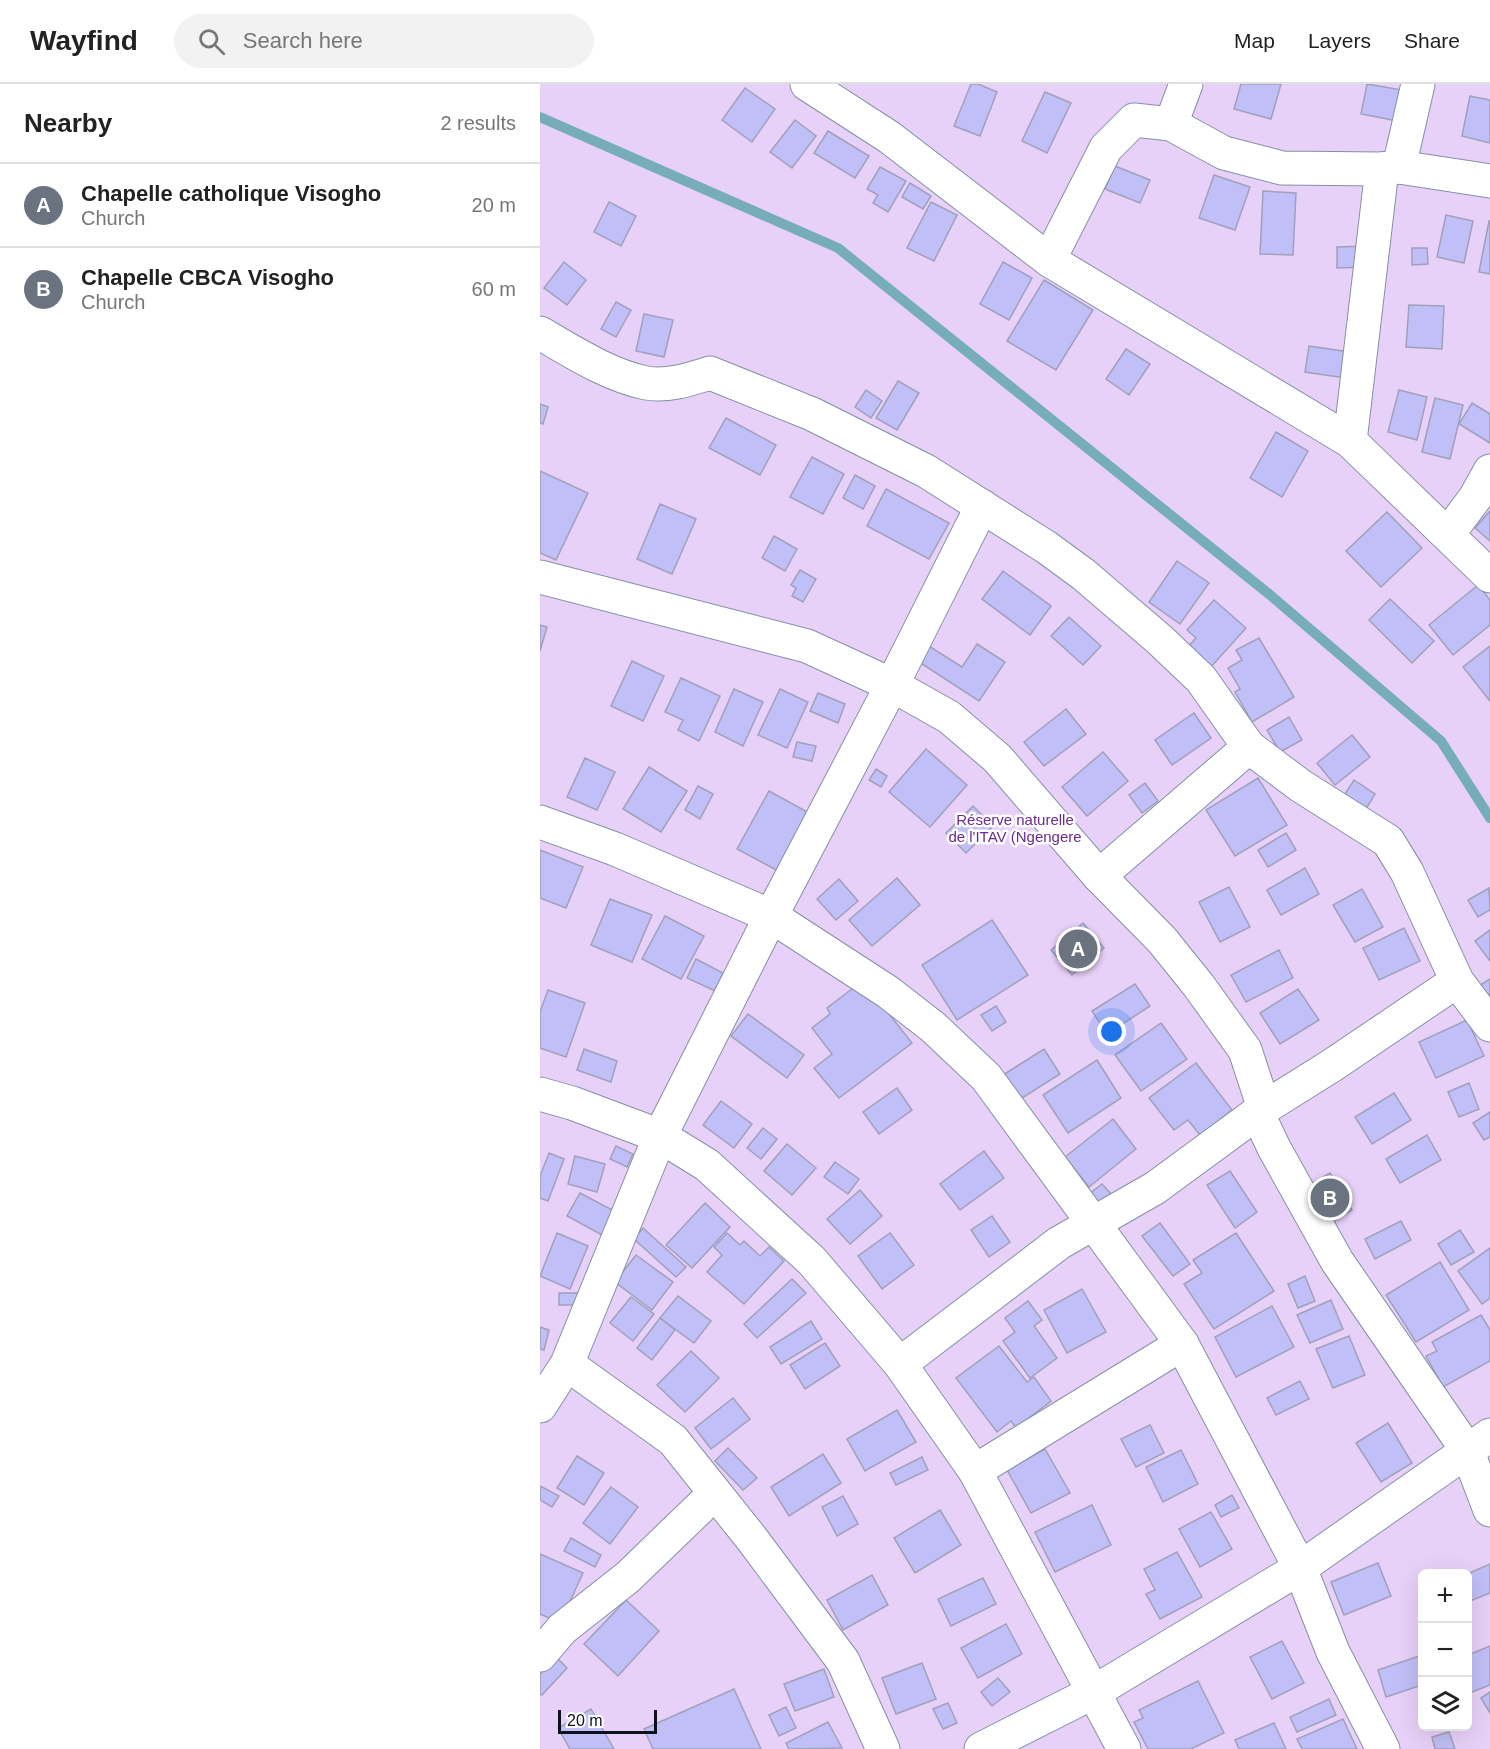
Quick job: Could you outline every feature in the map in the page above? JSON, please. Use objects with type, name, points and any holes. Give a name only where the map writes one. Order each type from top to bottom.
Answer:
[{"type":"street","points":[[807,84],[889,137],[1049,260],[1350,441],[1490,576]]},
{"type":"street","points":[[1171,124],[1186,84]]},
{"type":"street","points":[[1350,441],[1390,168],[1418,84]]},
{"type":"street","points":[[1049,260],[1106,148],[1134,120],[1171,124],[1224,153],[1282,168],[1390,168],[1490,181]]},
{"type":"street","points":[[540,333],[601,368],[647,384],[685,381],[710,373],[812,414],[926,471],[1046,547],[1083,574],[1160,640],[1201,679],[1249,747],[1301,786],[1388,841],[1407,872],[1457,981],[1490,1026]]},
{"type":"street","points":[[1448,534],[1475,498],[1490,471]]},
{"type":"street","points":[[540,1406],[567,1364],[660,1136],[982,506]]},
{"type":"street","points":[[540,577],[807,646],[892,685],[949,717],[997,758],[1099,876],[1162,940],[1199,986],[1245,1050],[1274,1148],[1337,1261],[1478,1442],[1490,1510]]},
{"type":"street","points":[[1099,876],[1249,747]]},
{"type":"street","points":[[540,822],[615,849],[771,916],[888,992],[933,1028],[986,1077],[1182,1344],[1300,1568],[1334,1652],[1383,1749]]},
{"type":"street","points":[[900,1364],[1059,1243],[1155,1188],[1261,1110],[1457,981]]},
{"type":"street","points":[[540,1094],[572,1103],[660,1136],[707,1165],[812,1261],[900,1364],[975,1471],[1124,1749]]},
{"type":"street","points":[[975,1471],[1182,1344]]},
{"type":"street","points":[[567,1364],[673,1440],[843,1661],[884,1749]]},
{"type":"street","points":[[981,1749],[1094,1692],[1300,1568],[1478,1442]]},
{"type":"street","points":[[540,1654],[562,1629],[628,1577],[715,1493]]},
{"type":"green space","name":"Réserve naturelle de l'ITAV (Ngengere","points":[[540,84],[1490,84],[1490,1749],[540,1749]]},
{"type":"building","points":[[971,84],[978,84],[997,92],[980,136],[954,126]]},
{"type":"building","points":[[1241,84],[1281,84],[1271,119],[1234,109]]},
{"type":"building","points":[[1367,84],[1414,92],[1408,123],[1361,114]]},
{"type":"building","points":[[745,88],[775,109],[752,142],[722,120]]},
{"type":"building","points":[[1045,92],[1071,103],[1047,153],[1022,141]]},
{"type":"building","points":[[1470,96],[1490,100],[1490,143],[1462,136]]},
{"type":"building","points":[[795,120],[816,136],[792,168],[770,152]]},
{"type":"building","points":[[828,131],[869,156],[855,178],[814,153]]},
{"type":"building","points":[[1115,166],[1150,180],[1140,203],[1105,189]]},
{"type":"building","points":[[880,167],[906,181],[888,212],[873,203],[878,195],[867,189]]},
{"type":"building","points":[[1214,175],[1250,187],[1235,230],[1199,218]]},
{"type":"building","points":[[910,183],[931,196],[923,209],[902,197]]},
{"type":"building","points":[[1263,191],[1296,193],[1293,255],[1260,254]]},
{"type":"building","points":[[609,202],[636,216],[621,246],[594,232]]},
{"type":"building","points":[[931,202],[957,215],[934,261],[907,248]]},
{"type":"building","points":[[1446,215],[1473,221],[1464,263],[1437,257]]},
{"type":"building","points":[[1490,221],[1490,274],[1479,272]]},
{"type":"building","points":[[1366,246],[1366,267],[1337,268],[1337,247]]},
{"type":"building","points":[[1412,248],[1427,248],[1428,264],[1412,265]]},
{"type":"building","points":[[564,262],[586,280],[567,305],[544,288]]},
{"type":"building","points":[[1003,262],[1032,278],[1009,320],[980,304]]},
{"type":"building","points":[[1044,280],[1093,310],[1056,370],[1007,341]]},
{"type":"building","points":[[616,302],[631,310],[616,337],[601,329]]},
{"type":"building","points":[[1409,305],[1444,306],[1442,349],[1406,347]]},
{"type":"building","points":[[644,314],[673,320],[664,357],[636,351]]},
{"type":"building","points":[[1309,346],[1356,353],[1352,379],[1305,372]]},
{"type":"building","points":[[1126,349],[1150,364],[1129,395],[1106,379]]},
{"type":"building","points":[[898,381],[919,393],[897,430],[876,418]]},
{"type":"building","points":[[866,390],[882,401],[871,418],[855,407]]},
{"type":"building","points":[[1399,390],[1427,397],[1417,440],[1388,432]]},
{"type":"building","points":[[1435,398],[1463,405],[1450,459],[1422,452]]},
{"type":"building","points":[[1472,403],[1490,414],[1490,443],[1459,424]]},
{"type":"building","points":[[540,404],[548,407],[543,424],[540,423]]},
{"type":"building","points":[[726,418],[776,445],[760,475],[709,448]]},
{"type":"building","points":[[1276,432],[1308,451],[1282,497],[1250,478]]},
{"type":"building","points":[[812,457],[844,474],[823,514],[790,497]]},
{"type":"building","points":[[540,471],[588,493],[556,560],[540,553]]},
{"type":"building","points":[[855,475],[875,486],[863,509],[843,498]]},
{"type":"building","points":[[886,489],[949,523],[929,559],[867,526]]},
{"type":"building","points":[[660,504],[696,519],[672,574],[637,559]]},
{"type":"building","points":[[1490,511],[1490,541],[1475,528]]},
{"type":"building","points":[[1387,512],[1422,548],[1381,587],[1346,551]]},
{"type":"building","points":[[774,536],[797,549],[785,571],[762,558]]},
{"type":"building","points":[[1177,561],[1209,583],[1180,624],[1149,602]]},
{"type":"building","points":[[800,570],[816,579],[803,602],[792,596],[796,588],[791,585]]},
{"type":"building","points":[[1003,571],[1051,606],[1030,635],[982,599]]},
{"type":"building","points":[[1478,585],[1490,600],[1490,625],[1453,655],[1429,625]]},
{"type":"building","points":[[1390,599],[1434,641],[1412,663],[1369,620]]},
{"type":"building","points":[[1214,600],[1246,628],[1210,668],[1187,648],[1196,638],[1187,630]]},
{"type":"building","points":[[1069,617],[1101,646],[1083,665],[1051,636]]},
{"type":"building","points":[[540,625],[547,627],[540,651]]},
{"type":"building","points":[[1259,638],[1294,697],[1252,722],[1235,692],[1240,689],[1228,668],[1242,660],[1236,650]]},
{"type":"building","points":[[977,644],[1005,662],[979,701],[919,662],[929,646],[962,667]]},
{"type":"building","points":[[1490,646],[1490,701],[1463,667]]},
{"type":"building","points":[[632,661],[664,676],[643,721],[611,706]]},
{"type":"building","points":[[681,678],[720,696],[699,741],[678,730],[683,720],[665,712]]},
{"type":"building","points":[[734,689],[763,702],[743,746],[715,732]]},
{"type":"building","points":[[780,689],[808,702],[787,748],[758,735]]},
{"type":"building","points":[[818,693],[845,704],[838,723],[810,711]]},
{"type":"building","points":[[1066,709],[1086,734],[1044,766],[1024,742]]},
{"type":"building","points":[[1194,713],[1211,738],[1172,765],[1155,740]]},
{"type":"building","points":[[1289,717],[1302,740],[1280,752],[1267,730]]},
{"type":"building","points":[[1352,735],[1370,757],[1335,785],[1317,763]]},
{"type":"building","points":[[797,742],[816,746],[812,761],[793,757]]},
{"type":"building","points":[[926,749],[967,785],[930,827],[889,792]]},
{"type":"building","points":[[1103,752],[1128,781],[1087,816],[1062,787]]},
{"type":"building","points":[[585,758],[615,772],[597,810],[567,797]]},
{"type":"building","points":[[649,767],[687,791],[661,832],[623,809]]},
{"type":"building","points":[[876,769],[887,776],[881,787],[869,780]]},
{"type":"building","points":[[1258,778],[1287,825],[1235,856],[1206,810]]},
{"type":"building","points":[[1354,780],[1375,794],[1366,809],[1345,794]]},
{"type":"building","points":[[1145,783],[1158,801],[1142,813],[1129,795]]},
{"type":"building","points":[[698,786],[713,794],[700,819],[685,810]]},
{"type":"building","points":[[769,791],[811,814],[780,872],[737,849]]},
{"type":"building","points":[[973,806],[993,826],[966,853],[946,833]]},
{"type":"building","points":[[1286,833],[1296,850],[1268,867],[1258,850]]},
{"type":"building","points":[[540,850],[583,867],[566,908],[540,898]]},
{"type":"building","points":[[1305,868],[1319,894],[1281,915],[1267,890]]},
{"type":"building","points":[[897,878],[920,905],[872,946],[849,920]]},
{"type":"building","points":[[839,879],[858,901],[836,920],[817,899]]},
{"type":"building","points":[[1229,887],[1250,927],[1220,942],[1199,902]]},
{"type":"building","points":[[1489,888],[1490,910],[1478,917],[1468,900]]},
{"type":"building","points":[[1362,889],[1383,927],[1355,942],[1333,905]]},
{"type":"building","points":[[610,899],[652,915],[632,962],[591,945]]},
{"type":"building","points":[[665,916],[704,936],[681,979],[642,959]]},
{"type":"building","points":[[992,920],[1028,975],[957,1020],[922,965]]},
{"type":"building","points":[[1083,923],[1104,948],[1072,975],[1051,950]]},
{"type":"building","points":[[1404,928],[1420,961],[1379,980],[1363,948]]},
{"type":"building","points":[[1490,930],[1490,961],[1475,941]]},
{"type":"building","points":[[1279,950],[1293,978],[1246,1002],[1231,975]]},
{"type":"building","points":[[696,959],[723,973],[715,991],[687,978]]},
{"type":"building","points":[[1490,979],[1490,1002],[1479,986]]},
{"type":"building","points":[[1135,984],[1150,1006],[1107,1034],[1092,1011]]},
{"type":"building","points":[[856,986],[867,986],[912,1043],[839,1098],[814,1068],[832,1054],[812,1028],[830,1014],[827,1008]]},
{"type":"building","points":[[1298,989],[1319,1020],[1280,1044],[1260,1013]]},
{"type":"building","points":[[548,990],[585,1003],[566,1057],[540,1048],[540,1012]]},
{"type":"building","points":[[996,1006],[1006,1022],[992,1031],[981,1015]]},
{"type":"building","points":[[748,1014],[804,1055],[787,1078],[731,1036]]},
{"type":"building","points":[[1467,1020],[1484,1056],[1436,1078],[1419,1042]]},
{"type":"building","points":[[1161,1023],[1187,1059],[1141,1091],[1115,1055]]},
{"type":"building","points":[[584,1049],[617,1061],[611,1082],[577,1070]]},
{"type":"building","points":[[1044,1049],[1060,1074],[1019,1100],[1003,1075]]},
{"type":"building","points":[[1097,1060],[1121,1098],[1068,1133],[1043,1095]]},
{"type":"building","points":[[1196,1063],[1232,1110],[1200,1135],[1188,1120],[1174,1130],[1149,1098]]},
{"type":"building","points":[[1469,1083],[1479,1109],[1459,1117],[1448,1092]]},
{"type":"building","points":[[897,1088],[912,1110],[879,1134],[863,1112]]},
{"type":"building","points":[[1394,1093],[1411,1120],[1372,1144],[1355,1117]]},
{"type":"building","points":[[721,1101],[752,1124],[734,1148],[703,1125]]},
{"type":"building","points":[[1490,1112],[1490,1137],[1484,1140],[1473,1123]]},
{"type":"building","points":[[1113,1119],[1136,1149],[1089,1187],[1065,1157]]},
{"type":"building","points":[[763,1128],[777,1139],[761,1159],[747,1148]]},
{"type":"building","points":[[1427,1135],[1441,1160],[1400,1183],[1386,1159]]},
{"type":"building","points":[[787,1144],[816,1168],[792,1195],[764,1171]]},
{"type":"building","points":[[616,1146],[633,1154],[627,1167],[610,1159]]},
{"type":"building","points":[[984,1151],[1004,1178],[960,1210],[940,1184]]},
{"type":"building","points":[[549,1153],[564,1159],[548,1201],[540,1198],[540,1176]]},
{"type":"building","points":[[575,1156],[605,1164],[597,1192],[568,1184]]},
{"type":"building","points":[[835,1162],[859,1179],[848,1194],[824,1177]]},
{"type":"building","points":[[1230,1171],[1257,1212],[1235,1228],[1207,1185]]},
{"type":"building","points":[[1330,1173],[1352,1210],[1331,1223],[1308,1186]]},
{"type":"building","points":[[1102,1184],[1112,1195],[1100,1206],[1089,1194]]},
{"type":"building","points":[[860,1190],[882,1216],[850,1244],[827,1219]]},
{"type":"building","points":[[580,1193],[616,1212],[602,1235],[567,1216]]},
{"type":"building","points":[[705,1203],[730,1227],[692,1268],[666,1245]]},
{"type":"building","points":[[992,1216],[1010,1242],[989,1257],[971,1230]]},
{"type":"building","points":[[1401,1221],[1411,1240],[1375,1259],[1365,1239]]},
{"type":"building","points":[[1160,1223],[1190,1264],[1173,1276],[1142,1236]]},
{"type":"building","points":[[643,1228],[686,1267],[676,1277],[634,1239]]},
{"type":"building","points":[[1460,1230],[1474,1252],[1451,1265],[1438,1244]]},
{"type":"building","points":[[557,1233],[588,1246],[570,1289],[540,1276]]},
{"type":"building","points":[[727,1233],[740,1245],[744,1241],[760,1256],[769,1247],[784,1261],[744,1304],[707,1272],[722,1255],[714,1247]]},
{"type":"building","points":[[890,1233],[914,1265],[882,1289],[858,1256]]},
{"type":"building","points":[[1236,1233],[1274,1291],[1214,1329],[1184,1284],[1202,1273],[1193,1260]]},
{"type":"building","points":[[1490,1248],[1490,1298],[1482,1304],[1458,1271]]},
{"type":"building","points":[[636,1255],[673,1282],[652,1310],[615,1282]]},
{"type":"building","points":[[1440,1262],[1469,1310],[1416,1342],[1386,1295]]},
{"type":"building","points":[[1305,1276],[1315,1301],[1298,1308],[1288,1284]]},
{"type":"building","points":[[792,1279],[806,1293],[757,1338],[744,1324]]},
{"type":"building","points":[[1082,1289],[1106,1332],[1067,1353],[1044,1310]]},
{"type":"building","points":[[559,1293],[581,1293],[581,1305],[559,1305]]},
{"type":"building","points":[[678,1296],[711,1321],[694,1343],[660,1318]]},
{"type":"building","points":[[631,1297],[654,1314],[633,1341],[610,1323]]},
{"type":"building","points":[[1331,1300],[1343,1329],[1310,1343],[1297,1315]]},
{"type":"building","points":[[1028,1301],[1042,1320],[1034,1326],[1057,1358],[1030,1378],[1003,1341],[1015,1332],[1005,1318]]},
{"type":"building","points":[[1272,1306],[1294,1347],[1236,1377],[1215,1337]]},
{"type":"building","points":[[1481,1315],[1490,1330],[1490,1361],[1443,1387],[1426,1356],[1437,1351],[1432,1342]]},
{"type":"building","points":[[660,1318],[675,1330],[652,1360],[637,1348]]},
{"type":"building","points":[[811,1321],[822,1339],[781,1364],[770,1347]]},
{"type":"building","points":[[540,1327],[549,1330],[544,1350],[540,1349]]},
{"type":"building","points":[[1349,1336],[1365,1375],[1333,1388],[1316,1349]]},
{"type":"building","points":[[825,1343],[840,1366],[805,1389],[790,1365]]},
{"type":"building","points":[[999,1346],[1027,1382],[1034,1377],[1051,1401],[1016,1428],[1011,1421],[997,1432],[956,1378]]},
{"type":"building","points":[[691,1351],[719,1378],[685,1412],[657,1385]]},
{"type":"building","points":[[1300,1381],[1309,1399],[1276,1415],[1267,1398]]},
{"type":"building","points":[[733,1398],[750,1419],[711,1449],[695,1428]]},
{"type":"building","points":[[897,1410],[916,1442],[865,1471],[847,1439]]},
{"type":"building","points":[[1388,1423],[1412,1463],[1381,1482],[1356,1443]]},
{"type":"building","points":[[1150,1425],[1164,1453],[1136,1467],[1121,1439]]},
{"type":"building","points":[[728,1448],[757,1478],[743,1490],[715,1461]]},
{"type":"building","points":[[1045,1449],[1070,1493],[1031,1513],[1007,1470]]},
{"type":"building","points":[[1181,1450],[1198,1484],[1163,1502],[1146,1467]]},
{"type":"building","points":[[823,1454],[841,1483],[789,1516],[771,1487]]},
{"type":"building","points":[[577,1456],[604,1473],[584,1505],[557,1488]]},
{"type":"building","points":[[922,1457],[928,1470],[896,1485],[890,1473]]},
{"type":"building","points":[[540,1486],[559,1496],[552,1507],[540,1500]]},
{"type":"building","points":[[611,1487],[638,1507],[610,1544],[583,1523]]},
{"type":"building","points":[[1232,1495],[1239,1508],[1221,1517],[1215,1505]]},
{"type":"building","points":[[843,1496],[858,1524],[837,1536],[822,1507]]},
{"type":"building","points":[[1092,1505],[1111,1545],[1055,1572],[1035,1532]]},
{"type":"building","points":[[940,1510],[961,1545],[915,1573],[894,1538]]},
{"type":"building","points":[[1211,1512],[1232,1549],[1200,1567],[1179,1529]]},
{"type":"building","points":[[571,1538],[601,1555],[595,1567],[564,1551]]},
{"type":"building","points":[[1177,1552],[1202,1597],[1160,1619],[1146,1594],[1155,1590],[1144,1569]]},
{"type":"building","points":[[540,1554],[583,1573],[560,1623],[540,1614]]},
{"type":"building","points":[[1378,1563],[1391,1596],[1344,1615],[1331,1582]]},
{"type":"building","points":[[1490,1564],[1490,1593],[1472,1600],[1472,1572]]},
{"type":"building","points":[[872,1575],[888,1605],[843,1630],[827,1600]]},
{"type":"building","points":[[983,1578],[996,1604],[951,1626],[938,1599]]},
{"type":"building","points":[[626,1600],[659,1631],[618,1676],[584,1644]]},
{"type":"building","points":[[1006,1624],[1022,1654],[978,1678],[961,1648]]},
{"type":"building","points":[[1282,1641],[1304,1683],[1272,1699],[1250,1657]]},
{"type":"building","points":[[1490,1646],[1490,1685],[1472,1692],[1472,1677],[1472,1653]]},
{"type":"building","points":[[1418,1656],[1418,1686],[1386,1697],[1378,1670]]},
{"type":"building","points":[[556,1657],[567,1668],[542,1695],[540,1694],[540,1674]]},
{"type":"building","points":[[922,1663],[936,1699],[896,1714],[882,1678]]},
{"type":"building","points":[[824,1669],[834,1697],[795,1711],[784,1684]]},
{"type":"building","points":[[998,1678],[1010,1692],[992,1706],[981,1692]]},
{"type":"building","points":[[1198,1681],[1224,1733],[1191,1749],[1148,1749],[1134,1722],[1143,1718],[1139,1710]]},
{"type":"building","points":[[734,1689],[761,1749],[653,1749],[644,1729]]},
{"type":"building","points":[[1490,1692],[1490,1713],[1481,1698]]},
{"type":"building","points":[[1329,1699],[1336,1715],[1297,1732],[1290,1717]]},
{"type":"building","points":[[948,1703],[957,1723],[943,1729],[933,1709]]},
{"type":"building","points":[[786,1707],[796,1728],[779,1736],[769,1715]]},
{"type":"building","points":[[591,1709],[614,1749],[570,1749],[558,1728]]},
{"type":"building","points":[[1343,1719],[1357,1749],[1302,1749],[1297,1739]]},
{"type":"building","points":[[828,1722],[842,1748],[789,1749],[786,1743]]},
{"type":"building","points":[[1274,1723],[1286,1749],[1239,1749],[1235,1740]]},
{"type":"building","points":[[1449,1732],[1455,1749],[1435,1749],[1432,1737]]},
{"type":"waterway","points":[[540,117],[838,248],[1269,594],[1441,741],[1490,818]]},
{"type":"place","name":"Chapelle catholique Visogho","points":[[1078,949]]},
{"type":"place","name":"Chapelle CBCA Visogho","points":[[1330,1198]]}]
